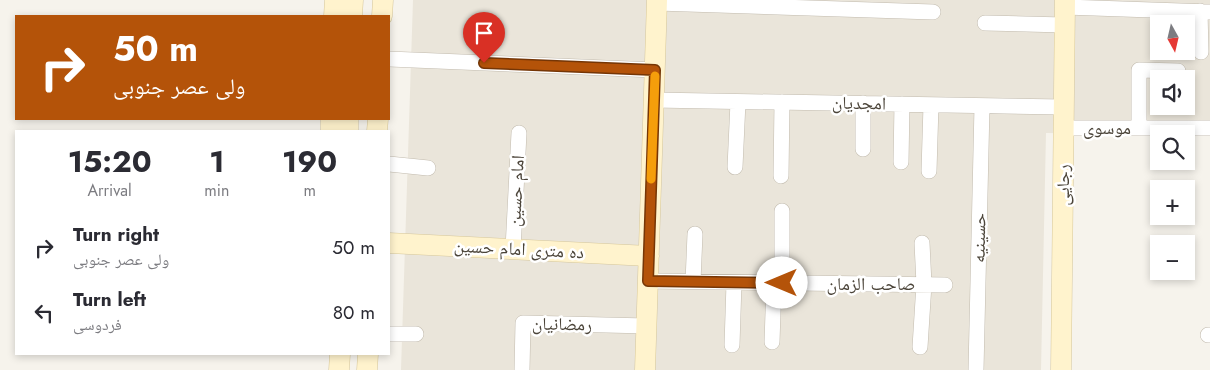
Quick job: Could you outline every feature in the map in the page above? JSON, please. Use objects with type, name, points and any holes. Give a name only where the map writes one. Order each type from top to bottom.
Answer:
[{"type":"street","points":[[334,15],[335,0]]},
{"type":"street","points":[[352,15],[353,0]]},
{"type":"street","points":[[382,15],[383,0]]},
{"type":"street","points":[[645,370],[657,1],[897,5],[933,12]]},
{"type":"street","points":[[985,23],[1065,10],[1205,11],[1201,52]]},
{"type":"street","name":"رجایی","points":[[1061,370],[1065,10]]},
{"type":"street","points":[[390,60],[655,70]]},
{"type":"street","points":[[1139,128],[1139,70],[1150,70]]},
{"type":"street","name":"امجدیان","points":[[654,100],[1063,107]]},
{"type":"street","points":[[735,167],[738,102]]},
{"type":"street","points":[[781,176],[782,102]]},
{"type":"street","points":[[863,103],[863,149]]},
{"type":"street","points":[[902,104],[902,162]]},
{"type":"street","points":[[929,171],[931,105]]},
{"type":"street","name":"حسینیه","points":[[976,370],[982,106]]},
{"type":"street","name":"موسوی","points":[[1063,128],[1210,128]]},
{"type":"street","name":"امام حسین","points":[[513,249],[519,133]]},
{"type":"street","points":[[390,164],[428,168]]},
{"type":"street","points":[[772,342],[782,211]]},
{"type":"street","points":[[693,282],[695,234]]},
{"type":"street","name":"ده متری امام حسین","points":[[390,243],[649,256]]},
{"type":"street","points":[[920,347],[924,284],[922,243]]},
{"type":"street","name":"صاحب الزمان","points":[[648,281],[945,285]]},
{"type":"street","points":[[732,346],[734,283]]},
{"type":"street","name":"رمضانیان","points":[[522,370],[524,323],[647,326]]},
{"type":"street","points":[[390,334],[416,334]]},
{"type":"street","points":[[339,370],[340,355]]},
{"type":"street","points":[[368,355],[368,370]]},
{"type":"shaded area","points":[[413,0],[1210,0],[1210,135],[1195,135],[1195,125],[1150,125],[1150,134],[1046,133],[1041,370],[401,370]]},
{"type":"slow traffic","points":[[651,179],[655,76]]},
{"type":"route","points":[[484,63],[655,70],[648,281],[782,283]]}]
